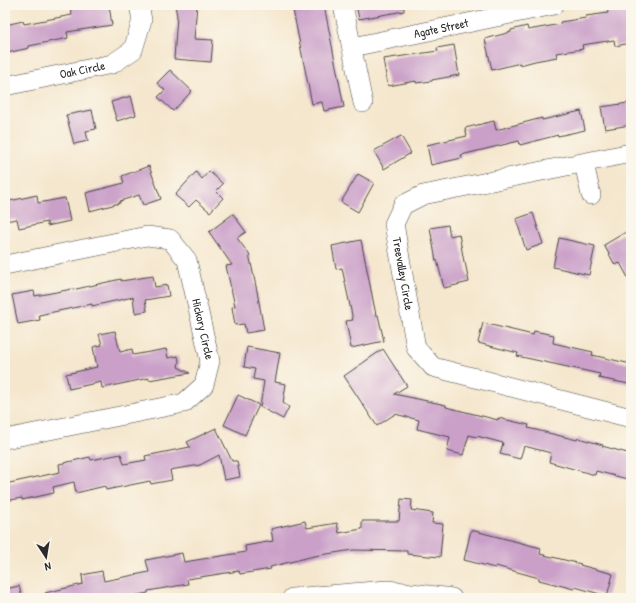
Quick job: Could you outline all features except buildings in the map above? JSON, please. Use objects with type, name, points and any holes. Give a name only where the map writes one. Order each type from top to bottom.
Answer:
[{"type":"street","name":"Oak Circle","points":[[5,86],[112,64],[133,50],[142,20],[139,5]]},
{"type":"street","points":[[344,5],[363,103]]},
{"type":"street","name":"Agate Street","points":[[352,47],[473,13],[554,5]]},
{"type":"street","name":"Treevalley Circle","points":[[631,153],[423,195],[403,205],[394,224],[416,348],[432,367],[631,418]]},
{"type":"street","points":[[584,163],[591,195]]},
{"type":"street","name":"Hickory Circle","points":[[5,265],[147,236],[170,239],[187,260],[210,361],[204,385],[184,403],[5,439]]},
{"type":"street","points":[[292,598],[387,590],[452,598]]}]
